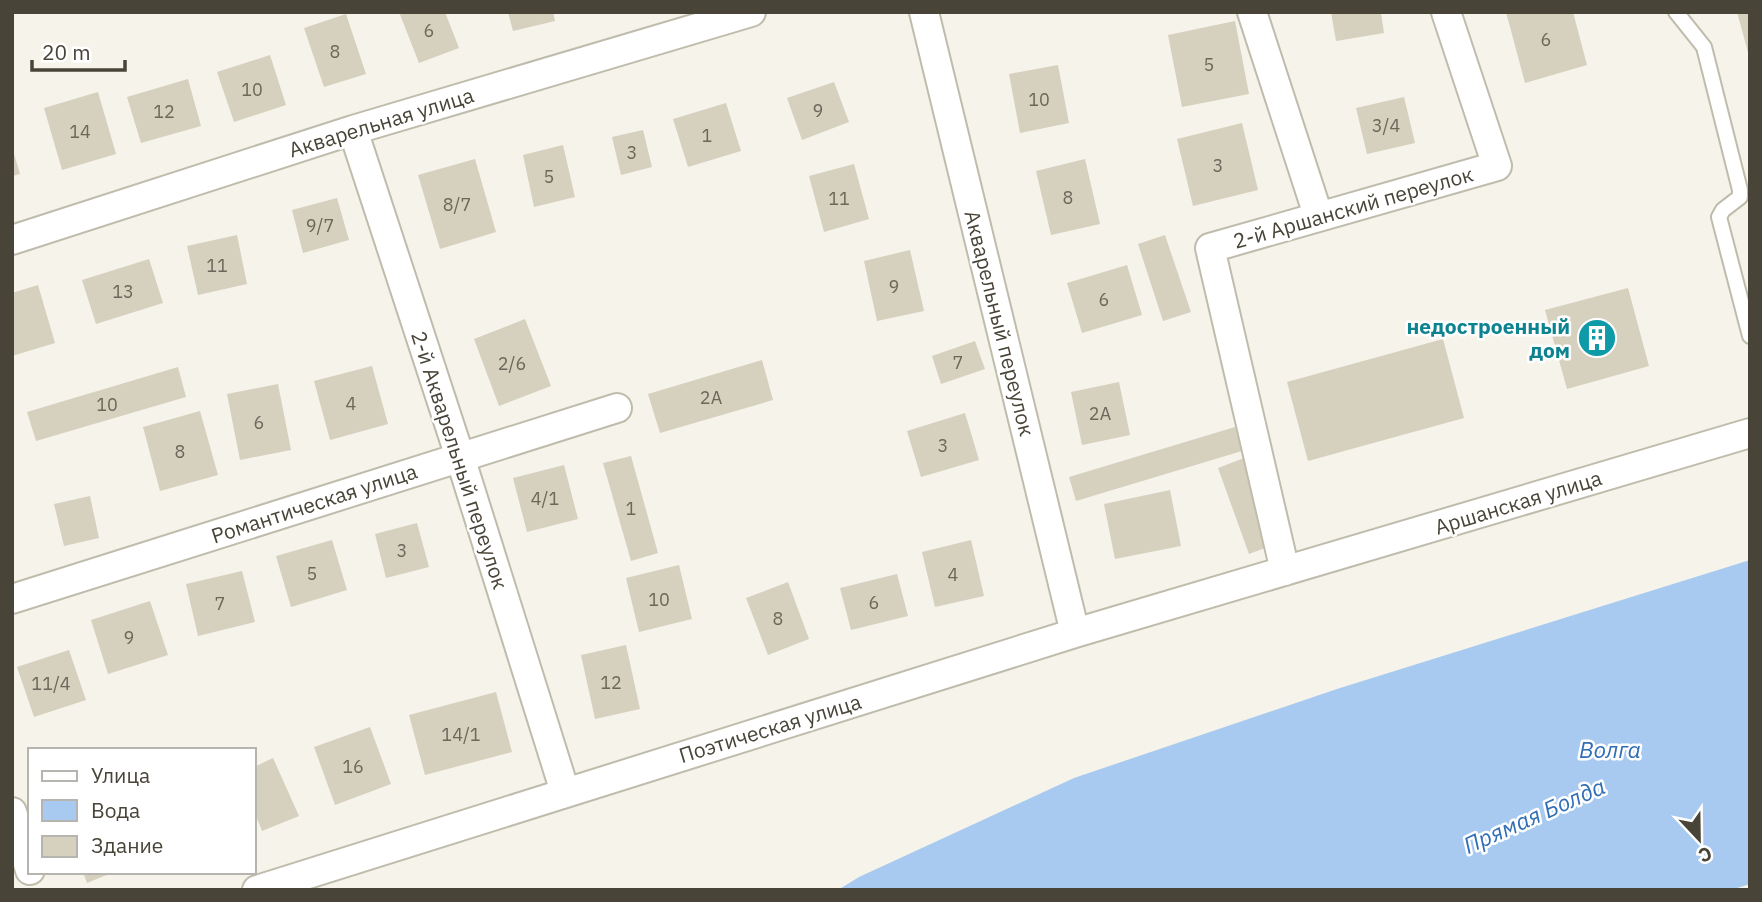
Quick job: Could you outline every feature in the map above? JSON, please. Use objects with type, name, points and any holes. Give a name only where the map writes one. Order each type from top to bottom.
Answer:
[{"type":"street","name":"Акварельная улица","points":[[12,240],[353,130],[751,12]]},
{"type":"street","name":"Акварельный переулок","points":[[924,12],[1075,633]]},
{"type":"street","points":[[1252,12],[1318,215]]},
{"type":"street","name":"2-й Аршанский переулок","points":[[1285,571],[1210,248],[1497,166],[1446,12]]},
{"type":"street","name":"2-й Акварельный переулок","points":[[353,130],[460,457],[565,792]]},
{"type":"street","name":"Романтическая улица","points":[[12,600],[617,408]]},
{"type":"street","name":"Аршанская улица","points":[[1285,571],[1750,433]]},
{"type":"street","name":"Поэтическая улица","points":[[257,890],[1075,633],[1285,571]]},
{"type":"street","points":[[12,811],[28,864]]},
{"type":"lane","points":[[1676,12],[1704,47],[1740,190],[1740,197],[1723,210],[1719,217],[1750,335]]},
{"type":"water","name":"Волга","points":[[1750,560],[1750,884],[1731,890],[838,890],[859,877],[1074,778],[1337,689]]},
{"type":"building","points":[[399,12],[445,12],[459,48],[419,63]]},
{"type":"building","points":[[508,12],[553,12],[555,21],[513,31]]},
{"type":"building","points":[[1331,12],[1381,12],[1384,33],[1336,41]]},
{"type":"building","points":[[1506,12],[1573,12],[1587,65],[1525,83]]},
{"type":"building","points":[[1737,12],[1750,12],[1750,56],[1749,56]]},
{"type":"building","points":[[346,14],[366,74],[324,87],[304,28]]},
{"type":"building","points":[[1235,21],[1249,94],[1182,107],[1168,35]]},
{"type":"building","points":[[270,55],[286,105],[234,122],[217,72]]},
{"type":"building","points":[[1058,65],[1069,123],[1020,133],[1009,74]]},
{"type":"building","points":[[188,79],[201,126],[141,143],[127,97]]},
{"type":"building","points":[[834,82],[849,122],[802,140],[787,98]]},
{"type":"building","points":[[98,92],[116,154],[62,170],[44,108]]},
{"type":"building","points":[[1404,97],[1415,143],[1367,154],[1356,108]]},
{"type":"building","points":[[726,103],[741,151],[688,167],[673,119]]},
{"type":"building","points":[[1242,123],[1258,190],[1193,206],[1177,139]]},
{"type":"building","points":[[643,130],[652,167],[621,175],[612,137]]},
{"type":"building","points":[[563,145],[575,197],[534,207],[523,155]]},
{"type":"building","points":[[12,147],[20,174],[12,176]]},
{"type":"building","points":[[475,159],[496,232],[440,249],[418,175]]},
{"type":"building","points":[[1085,159],[1100,224],[1051,235],[1036,171]]},
{"type":"building","points":[[854,164],[869,219],[824,232],[809,176]]},
{"type":"building","points":[[337,198],[349,240],[303,253],[292,210]]},
{"type":"building","points":[[237,235],[247,284],[198,295],[187,246]]},
{"type":"building","points":[[1165,235],[1191,312],[1163,321],[1138,244]]},
{"type":"building","points":[[910,250],[924,311],[877,321],[864,261]]},
{"type":"building","points":[[149,259],[163,303],[96,324],[82,280]]},
{"type":"building","points":[[1127,265],[1142,315],[1082,333],[1067,283]]},
{"type":"building","points":[[38,285],[55,343],[12,356],[12,293]]},
{"type":"building","name":"недостроенный дом","points":[[1628,288],[1649,366],[1567,389],[1545,310]]},
{"type":"building","points":[[525,319],[551,386],[499,406],[474,339]]},
{"type":"building","points":[[1443,339],[1464,418],[1308,461],[1287,382]]},
{"type":"building","points":[[975,341],[985,369],[941,384],[932,356]]},
{"type":"building","points":[[762,360],[773,400],[660,433],[648,394]]},
{"type":"building","points":[[372,366],[388,424],[330,440],[314,381]]},
{"type":"building","points":[[178,367],[186,397],[36,441],[27,412]]},
{"type":"building","points":[[1119,382],[1130,435],[1082,445],[1071,392]]},
{"type":"building","points":[[278,384],[291,450],[240,460],[227,394]]},
{"type":"building","points":[[200,411],[218,475],[160,491],[143,427]]},
{"type":"building","points":[[965,413],[979,460],[921,477],[907,431]]},
{"type":"building","points":[[1235,427],[1242,451],[1076,501],[1069,477]]},
{"type":"building","points":[[631,456],[658,553],[631,561],[603,463]]},
{"type":"building","points":[[1244,458],[1275,544],[1249,554],[1218,468]]},
{"type":"building","points":[[564,465],[578,519],[527,532],[513,478]]},
{"type":"building","points":[[1170,490],[1181,546],[1115,559],[1104,504]]},
{"type":"building","points":[[90,496],[99,538],[64,546],[54,504]]},
{"type":"building","points":[[417,523],[429,567],[386,578],[375,534]]},
{"type":"building","points":[[332,540],[347,590],[291,607],[276,556]]},
{"type":"building","points":[[971,540],[984,596],[935,607],[922,552]]},
{"type":"building","points":[[679,565],[692,619],[639,632],[626,578]]},
{"type":"building","points":[[242,571],[255,622],[198,636],[186,584]]},
{"type":"building","points":[[897,574],[908,616],[851,630],[840,588]]},
{"type":"building","points":[[788,582],[809,639],[768,655],[746,598]]},
{"type":"building","points":[[150,601],[168,655],[108,674],[91,620]]},
{"type":"building","points":[[626,645],[640,709],[595,719],[581,655]]},
{"type":"building","points":[[69,650],[86,700],[34,717],[17,667]]},
{"type":"building","points":[[496,692],[512,752],[425,775],[409,715]]},
{"type":"building","points":[[370,727],[391,784],[335,805],[314,747]]},
{"type":"building","points":[[273,758],[299,816],[262,831],[256,816],[256,766]]},
{"type":"building","points":[[84,874],[109,874],[87,883]]},
{"type":"place","name":"недостроенный дом","points":[[1597,338]]},
{"type":"water label","name":"Прямая Болда","points":[[1534,815]]}]
